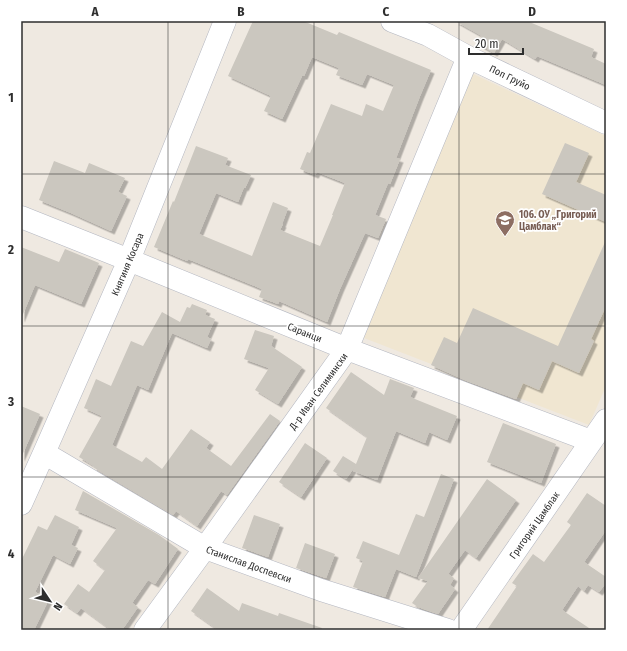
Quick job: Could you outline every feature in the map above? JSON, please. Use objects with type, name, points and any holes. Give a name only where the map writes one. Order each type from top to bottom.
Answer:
[{"type":"street","name":"Княгиня Косара","points":[[21,504],[129,260],[225,21]]},
{"type":"street","name":"Поп Груйо","points":[[392,21],[431,28],[468,57],[606,123]]},
{"type":"street","name":"Д-р Иван Селимински","points":[[145,630],[347,349],[468,57]]},
{"type":"street","name":"Саранци","points":[[21,217],[347,349],[591,442]]},
{"type":"street","name":"Григорий Цамблак","points":[[462,630],[606,420]]},
{"type":"street","name":"Станислав Доспевски","points":[[44,453],[205,548],[320,590],[448,630]]},
{"type":"shaded area","name":"106. ОУ „Григорий Цамблак“","points":[[471,73],[606,136],[606,386],[589,425],[364,338]]},
{"type":"building","points":[[253,21],[303,21],[337,35],[339,32],[431,70],[396,158],[400,159],[375,215],[386,219],[378,238],[365,233],[327,322],[279,301],[278,304],[259,297],[262,289],[154,247],[196,146],[228,158],[225,165],[251,175],[238,202],[216,193],[199,234],[252,256],[273,202],[288,208],[280,230],[320,246],[345,183],[317,172],[315,175],[300,169],[307,152],[310,153],[331,104],[362,116],[366,104],[383,111],[394,85],[367,74],[362,85],[336,75],[339,68],[312,57],[282,119],[264,111],[271,96],[228,76]]},
{"type":"building","points":[[455,21],[527,21],[594,49],[591,57],[606,64],[606,85],[537,56],[535,59],[502,39],[494,53],[478,44],[482,36]]},
{"type":"building","points":[[565,143],[589,153],[576,182],[606,195],[606,222],[542,194]]},
{"type":"building","points":[[54,161],[85,173],[89,163],[125,178],[118,192],[127,196],[111,231],[39,200]]},
{"type":"building","points":[[606,240],[606,306],[591,339],[594,341],[579,373],[552,361],[539,390],[523,383],[516,399],[467,381],[431,365],[444,337],[457,343],[473,308],[558,346]]},
{"type":"building","points":[[21,247],[59,262],[65,249],[99,263],[81,304],[35,285],[21,319]]},
{"type":"building","points":[[192,304],[207,310],[205,315],[215,319],[207,337],[211,339],[207,348],[172,333],[148,390],[137,385],[112,445],[142,462],[146,457],[162,469],[191,429],[210,442],[206,448],[231,466],[270,414],[280,421],[227,495],[221,491],[197,526],[176,511],[173,515],[79,457],[102,416],[84,408],[96,379],[111,386],[131,341],[143,346],[162,312],[180,322],[187,307],[190,308]]},
{"type":"building","points":[[255,330],[274,336],[271,346],[302,367],[278,404],[255,390],[269,368],[244,359]]},
{"type":"building","points":[[351,372],[384,395],[390,379],[414,388],[410,397],[457,416],[447,440],[429,432],[425,443],[396,431],[377,480],[353,471],[356,465],[346,479],[333,471],[343,456],[356,464],[367,437],[326,408]]},
{"type":"building","points":[[21,406],[40,414],[21,458]]},
{"type":"building","points":[[503,423],[556,444],[541,483],[487,462]]},
{"type":"building","points":[[305,443],[327,458],[301,497],[279,482]]},
{"type":"building","points":[[441,474],[454,479],[416,577],[396,569],[385,597],[353,587],[363,561],[356,558],[363,541],[399,555],[416,514],[424,517]]},
{"type":"building","points":[[487,479],[516,500],[476,558],[465,550],[448,574],[454,578],[450,585],[455,589],[438,614],[418,607],[412,603],[428,581],[418,578]]},
{"type":"building","points":[[83,491],[159,535],[178,549],[155,584],[148,580],[132,603],[138,607],[122,630],[111,630],[81,608],[77,613],[64,604],[78,584],[89,592],[105,570],[93,561],[117,528],[75,510]]},
{"type":"building","points":[[587,493],[606,506],[606,530],[584,562],[606,577],[606,583],[599,592],[588,585],[584,591],[578,586],[562,610],[592,630],[487,630],[517,586],[512,583],[533,554],[544,562],[571,525],[567,522]]},
{"type":"building","points":[[55,515],[79,527],[71,545],[78,548],[70,564],[53,555],[35,592],[49,599],[34,630],[21,630],[21,561],[38,526],[47,530]]},
{"type":"building","points":[[254,515],[280,524],[268,557],[242,548]]},
{"type":"building","points":[[305,543],[335,554],[326,578],[296,568]]},
{"type":"building","points":[[207,588],[239,611],[242,603],[278,616],[279,613],[322,628],[321,630],[218,630],[191,611]]},
{"type":"place","name":"106. ОУ „Григорий Цамблак“","points":[[505,237]]}]
